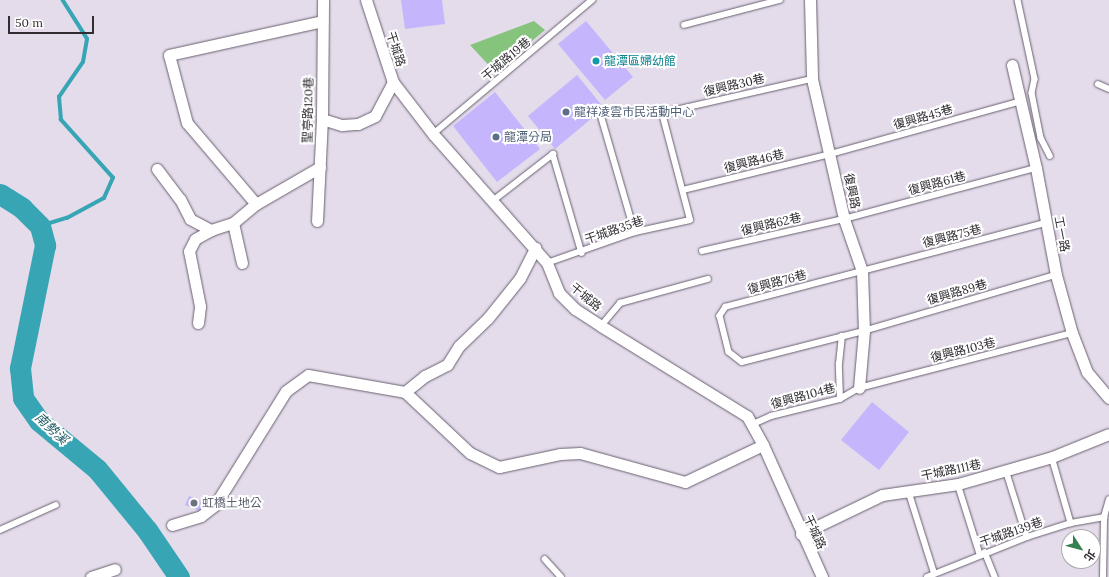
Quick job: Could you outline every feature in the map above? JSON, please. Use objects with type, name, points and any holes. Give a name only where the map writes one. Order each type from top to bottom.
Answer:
[{"type":"street","name":"聖亭路120巷","points":[[317,221],[322,119],[323,0]]},
{"type":"street","name":"干城路","points":[[366,0],[393,82],[433,134],[494,200],[547,263],[559,293],[576,309],[601,326],[737,408],[753,424],[801,534],[822,577]]},
{"type":"street","name":"復興路","points":[[810,0],[812,79],[831,154],[844,219],[862,270],[864,331],[859,388]]},
{"type":"street","points":[[256,204],[187,123],[169,55],[322,22]]},
{"type":"street","name":"工一路","points":[[1012,65],[1022,101],[1056,274],[1072,333],[1087,372],[1109,398]]},
{"type":"street","points":[[322,119],[342,125],[358,124],[375,116],[393,82]]},
{"type":"street","points":[[198,323],[200,306],[189,251],[196,239],[211,230],[233,223],[256,204],[320,167]]},
{"type":"street","points":[[158,169],[180,199],[190,219],[211,230]]},
{"type":"street","points":[[233,223],[242,263]]},
{"type":"street","points":[[404,392],[425,376],[447,365],[459,346],[488,318],[520,278],[535,248]]},
{"type":"street","points":[[172,525],[201,516],[215,505],[286,391],[308,375],[404,392],[470,453],[499,466],[560,454],[580,453],[685,482],[763,444]]},
{"type":"street","name":"干城路111巷","points":[[801,534],[882,495],[958,484],[1052,457],[1109,434]]},
{"type":"street","points":[[91,577],[115,569]]},
{"type":"lane","name":"干城路19巷","points":[[433,134],[592,0]]},
{"type":"lane","points":[[684,25],[780,0]]},
{"type":"lane","points":[[1018,0],[1035,79],[1032,93],[1041,138],[1050,156]]},
{"type":"lane","name":"復興路30巷","points":[[683,190],[662,113],[812,79]]},
{"type":"lane","points":[[1098,84],[1109,89]]},
{"type":"lane","name":"復興路45巷","points":[[831,154],[1022,101]]},
{"type":"lane","points":[[602,115],[635,232]]},
{"type":"lane","points":[[494,200],[553,154],[582,253]]},
{"type":"lane","name":"復興路46巷","points":[[683,190],[831,154]]},
{"type":"lane","name":"復興路61巷","points":[[844,219],[1036,168]]},
{"type":"lane","name":"干城路35巷","points":[[547,263],[582,253],[635,232],[690,220],[683,190]]},
{"type":"lane","name":"復興路62巷","points":[[702,251],[844,219]]},
{"type":"lane","name":"復興路75巷","points":[[862,270],[1047,223]]},
{"type":"lane","name":"復興路76巷","points":[[842,336],[742,362],[729,352],[723,333],[720,316],[726,307],[862,270]]},
{"type":"lane","name":"復興路89巷","points":[[842,336],[864,331],[1056,274]]},
{"type":"lane","points":[[601,326],[620,303],[708,279]]},
{"type":"lane","name":"復興路103巷","points":[[859,388],[1072,333]]},
{"type":"lane","points":[[840,399],[839,364],[842,336]]},
{"type":"lane","name":"復興路104巷","points":[[753,424],[771,416],[840,399],[859,388]]},
{"type":"lane","points":[[1052,457],[1071,523]]},
{"type":"lane","points":[[1006,470],[1027,537]]},
{"type":"lane","points":[[958,484],[982,553],[995,577]]},
{"type":"lane","points":[[908,492],[934,572]]},
{"type":"lane","points":[[1103,577],[1104,516],[1109,500]]},
{"type":"lane","points":[[0,530],[56,505]]},
{"type":"lane","name":"干城路139巷","points":[[927,576],[982,553],[1027,537],[1071,523],[1104,516]]},
{"type":"lane","points":[[545,559],[561,577]]},
{"type":"green space","points":[[534,21],[545,30],[495,72],[470,45]]},
{"type":"building","points":[[401,0],[442,0],[445,24],[405,29]]},
{"type":"building","name":"龍潭區婦幼館","points":[[586,21],[633,77],[605,100],[558,44]]},
{"type":"building","name":"龍祥凌雲市民活動中心","points":[[577,75],[604,108],[555,149],[528,116]]},
{"type":"building","name":"龍潭分局","points":[[495,92],[540,149],[497,182],[453,126]]},
{"type":"building","points":[[872,402],[909,432],[879,470],[841,440]]},
{"type":"building","name":"虹橋土地公","points":[[189,496],[203,502],[200,511],[185,505]]},
{"type":"waterway","points":[[40,226],[67,218],[104,198],[113,178],[61,120],[59,97],[83,62],[87,39],[63,1]]},
{"type":"waterway","name":"南勢溪","points":[[0,194],[22,208],[40,226],[45,245],[20,368],[23,398],[39,421],[97,469],[147,530],[179,577]]},
{"type":"place","name":"龍潭區婦幼館","points":[[596,61]]},
{"type":"place","name":"龍祥凌雲市民活動中心","points":[[566,112]]},
{"type":"place","name":"龍潭分局","points":[[496,137]]},
{"type":"place","name":"虹橋土地公","points":[[194,503]]}]
